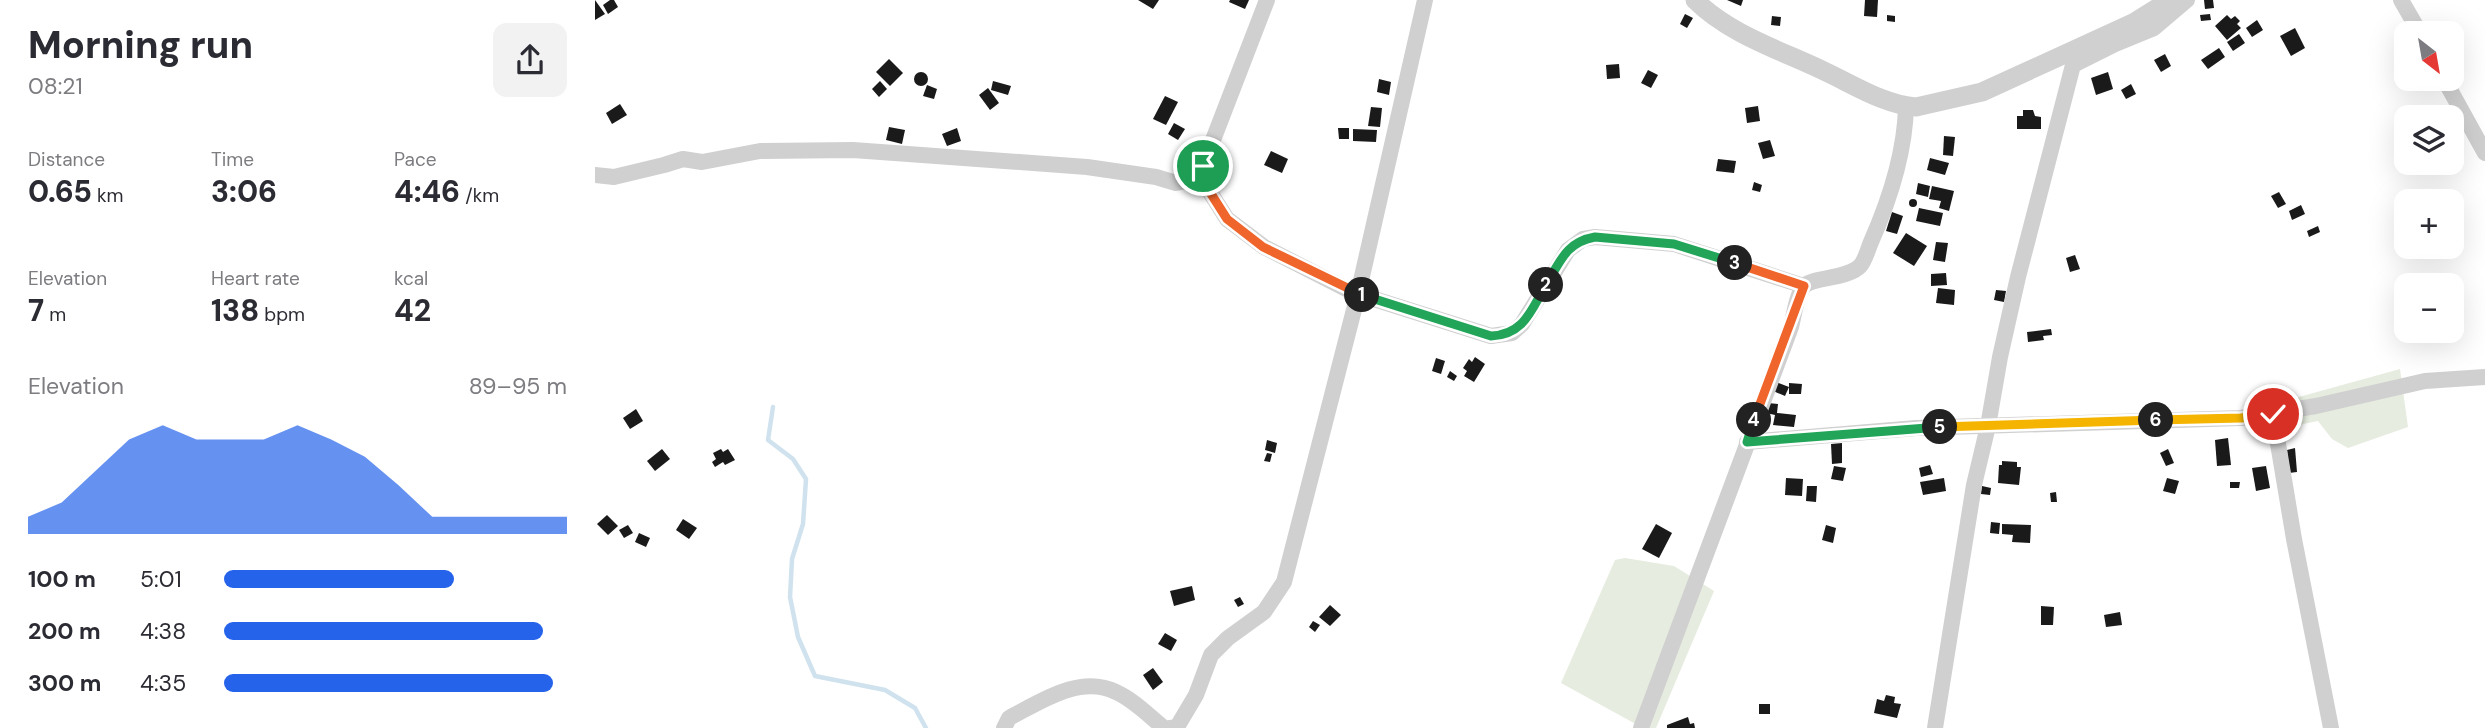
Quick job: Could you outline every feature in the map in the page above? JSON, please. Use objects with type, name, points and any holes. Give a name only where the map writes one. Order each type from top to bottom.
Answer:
[{"type":"street","points":[[1266,0],[1208,152],[1201,178],[1227,219],[1263,247],[1358,294],[1491,336],[1512,333],[1522,324],[1567,250],[1583,239],[1595,237],[1674,244],[1804,286]]},
{"type":"street","points":[[1170,728],[1177,727],[1196,695],[1211,655],[1264,612],[1284,582],[1358,294],[1425,0]]},
{"type":"street","points":[[1695,0],[1713,15],[1756,40],[1875,95],[1906,106],[1926,105],[1982,92],[2133,23],[2170,0]]},
{"type":"street","points":[[1935,728],[1974,485],[2000,357],[2073,65],[2154,28],[2187,0]]},
{"type":"street","points":[[2401,0],[2413,21]]},
{"type":"street","points":[[2451,91],[2485,153]]},
{"type":"street","points":[[1641,728],[1804,286],[1838,277],[1860,267],[1895,178],[1906,121],[1906,106]]},
{"type":"street","points":[[595,176],[614,177],[683,159],[702,162],[760,151],[853,150],[1087,167],[1156,177],[1176,183],[1201,178]]},
{"type":"street","points":[[1747,442],[1916,428],[2241,418],[2273,414],[2425,381],[2485,377]]},
{"type":"street","points":[[2273,414],[2330,728]]},
{"type":"street","points":[[1005,728],[1009,718],[1065,689],[1093,688],[1115,691],[1164,728]]},
{"type":"shaded area","points":[[2400,369],[2408,427],[2348,448],[2332,439],[2318,421],[2298,425],[2288,400]]},
{"type":"shaded area","points":[[1625,558],[1674,566],[1714,591],[1656,728],[1643,728],[1561,683],[1615,560]]},
{"type":"building","points":[[595,0],[605,14],[595,20]]},
{"type":"building","points":[[614,0],[618,7],[608,14],[603,5]]},
{"type":"building","points":[[1138,0],[1159,0],[1153,9]]},
{"type":"building","points":[[1249,0],[1245,9],[1229,2]]},
{"type":"building","points":[[1727,0],[1743,0],[1741,6]]},
{"type":"building","points":[[1865,0],[1878,0],[1877,17],[1864,16]]},
{"type":"building","points":[[2204,0],[2213,0],[2214,8],[2205,9]]},
{"type":"building","points":[[1685,14],[1693,18],[1687,28],[1680,24]]},
{"type":"building","points":[[2210,14],[2211,20],[2201,21],[2200,15]]},
{"type":"building","points":[[1887,15],[1895,16],[1895,22],[1887,21]]},
{"type":"building","points":[[2227,15],[2231,19],[2235,16],[2240,21],[2237,24],[2241,28],[2227,40],[2215,26]]},
{"type":"building","points":[[1772,16],[1781,17],[1780,26],[1771,25]]},
{"type":"building","points":[[2257,20],[2263,30],[2252,37],[2246,28]]},
{"type":"building","points":[[2295,28],[2305,48],[2291,56],[2280,36]]},
{"type":"building","points":[[2239,34],[2245,43],[2233,51],[2227,42]]},
{"type":"building","points":[[2219,48],[2225,57],[2208,69],[2201,60]]},
{"type":"building","points":[[2165,54],[2171,66],[2161,72],[2154,60]]},
{"type":"building","points":[[889,59],[903,73],[890,86],[876,72]]},
{"type":"building","points":[[1619,64],[1620,78],[1607,79],[1606,65]]},
{"type":"building","points":[[1648,70],[1658,75],[1651,88],[1641,83]]},
{"type":"building","points":[[918,72],[924,72],[928,79],[924,86],[918,86],[914,82],[914,76]]},
{"type":"building","points":[[2108,72],[2113,89],[2096,95],[2091,78]]},
{"type":"building","points":[[1379,79],[1391,82],[1389,95],[1377,92]]},
{"type":"building","points":[[880,81],[887,89],[879,97],[872,89]]},
{"type":"building","points":[[993,81],[1011,86],[1008,95],[991,90]]},
{"type":"building","points":[[2131,84],[2136,94],[2126,99],[2121,90]]},
{"type":"building","points":[[927,85],[937,89],[934,99],[923,96]]},
{"type":"building","points":[[988,88],[999,103],[990,110],[979,95]]},
{"type":"building","points":[[1165,96],[1178,102],[1166,125],[1153,119]]},
{"type":"building","points":[[620,104],[627,115],[612,124],[606,113]]},
{"type":"building","points":[[1758,106],[1760,121],[1747,123],[1745,108]]},
{"type":"building","points":[[1371,107],[1382,108],[1380,127],[1368,126]]},
{"type":"building","points":[[2023,110],[2033,110],[2035,116],[2041,117],[2041,129],[2017,129],[2017,116],[2023,116]]},
{"type":"building","points":[[1174,123],[1185,129],[1178,140],[1168,134]]},
{"type":"building","points":[[889,127],[905,130],[902,144],[886,140]]},
{"type":"building","points":[[957,128],[961,141],[947,146],[942,134]]},
{"type":"building","points":[[1338,128],[1349,128],[1349,139],[1339,139]]},
{"type":"building","points":[[1353,129],[1377,130],[1376,142],[1353,141]]},
{"type":"building","points":[[1944,136],[1955,137],[1953,156],[1943,155]]},
{"type":"building","points":[[1770,140],[1775,156],[1763,159],[1758,143]]},
{"type":"building","points":[[1271,151],[1288,159],[1282,173],[1264,165]]},
{"type":"building","points":[[1930,158],[1949,163],[1945,175],[1927,170]]},
{"type":"building","points":[[1718,159],[1736,161],[1734,173],[1716,171]]},
{"type":"building","points":[[1754,182],[1762,185],[1760,192],[1752,190]]},
{"type":"building","points":[[1918,183],[1930,186],[1928,197],[1916,194]]},
{"type":"building","points":[[1932,186],[1954,191],[1949,211],[1939,208],[1941,201],[1929,199]]},
{"type":"building","points":[[2279,192],[2286,204],[2278,208],[2271,196]]},
{"type":"building","points":[[1913,199],[1917,203],[1913,207],[1909,203]]},
{"type":"building","points":[[2301,205],[2305,214],[2292,220],[2289,211]]},
{"type":"building","points":[[1919,208],[1943,213],[1940,226],[1916,221]]},
{"type":"building","points":[[1892,212],[1903,216],[1897,234],[1886,231]]},
{"type":"building","points":[[2318,226],[2320,232],[2309,237],[2307,231]]},
{"type":"building","points":[[1906,233],[1927,246],[1914,266],[1893,253]]},
{"type":"building","points":[[1936,242],[1948,243],[1945,262],[1933,260]]},
{"type":"building","points":[[2075,255],[2080,269],[2070,272],[2066,258]]},
{"type":"building","points":[[1946,273],[1947,285],[1931,286],[1931,274]]},
{"type":"building","points":[[1938,288],[1955,290],[1954,305],[1936,303]]},
{"type":"building","points":[[1996,290],[2006,291],[2004,302],[1994,300]]},
{"type":"building","points":[[2051,329],[2052,335],[2043,336],[2044,340],[2028,342],[2027,332]]},
{"type":"building","points":[[1475,357],[1485,364],[1474,382],[1464,376],[1467,371],[1463,368],[1469,359],[1472,362]]},
{"type":"building","points":[[1436,358],[1445,361],[1441,374],[1432,371]]},
{"type":"building","points":[[1450,371],[1457,376],[1454,381],[1447,377]]},
{"type":"building","points":[[1776,382],[1789,387],[1785,396],[1773,391]]},
{"type":"building","points":[[1789,383],[1802,384],[1801,394],[1789,394]]},
{"type":"building","points":[[1768,403],[1778,404],[1777,413],[1796,415],[1794,427],[1773,425],[1775,415],[1766,413]]},
{"type":"building","points":[[636,409],[643,421],[630,429],[623,418]]},
{"type":"building","points":[[2228,438],[2231,465],[2217,466],[2215,440]]},
{"type":"building","points":[[1267,440],[1277,443],[1275,453],[1265,450]]},
{"type":"building","points":[[1842,443],[1842,463],[1832,464],[1831,444]]},
{"type":"building","points":[[2295,448],[2297,472],[2289,473],[2287,450]]},
{"type":"building","points":[[662,449],[670,459],[655,471],[647,461]]},
{"type":"building","points":[[721,449],[723,452],[728,449],[735,460],[715,467],[712,462],[716,459],[713,453]]},
{"type":"building","points":[[2168,449],[2174,463],[2166,466],[2160,453]]},
{"type":"building","points":[[1267,453],[1272,454],[1270,462],[1264,461]]},
{"type":"building","points":[[2002,461],[2017,462],[2017,467],[2021,467],[2019,485],[1998,483],[1999,465],[2002,465]]},
{"type":"building","points":[[1930,465],[1933,474],[1921,477],[1919,468]]},
{"type":"building","points":[[1834,466],[1846,468],[1843,481],[1831,479]]},
{"type":"building","points":[[2266,466],[2270,488],[2256,491],[2252,468]]},
{"type":"building","points":[[1786,478],[1803,479],[1802,496],[1785,495]]},
{"type":"building","points":[[1944,478],[1946,491],[1923,495],[1920,482]]},
{"type":"building","points":[[2167,478],[2179,481],[2175,494],[2163,491]]},
{"type":"building","points":[[2230,482],[2240,482],[2239,488],[2230,488]]},
{"type":"building","points":[[1807,486],[1817,486],[1816,502],[1806,501]]},
{"type":"building","points":[[1982,486],[1991,488],[1990,495],[1981,494]]},
{"type":"building","points":[[2056,492],[2057,502],[2051,502],[2050,493]]},
{"type":"building","points":[[607,515],[618,526],[608,535],[597,524]]},
{"type":"building","points":[[683,519],[697,528],[689,539],[676,530]]},
{"type":"building","points":[[1991,522],[2000,523],[1999,534],[1990,533]]},
{"type":"building","points":[[1656,524],[1672,533],[1659,558],[1642,549]]},
{"type":"building","points":[[2002,524],[2031,525],[2030,543],[2012,542],[2013,535],[2002,534]]},
{"type":"building","points":[[628,525],[633,533],[624,538],[619,530]]},
{"type":"building","points":[[1826,525],[1836,528],[1833,543],[1822,540]]},
{"type":"building","points":[[639,533],[650,538],[646,547],[635,542]]},
{"type":"building","points":[[1192,586],[1195,600],[1174,606],[1170,591]]},
{"type":"building","points":[[1240,597],[1244,604],[1238,607],[1234,600]]},
{"type":"building","points":[[1330,605],[1341,615],[1330,626],[1319,617]]},
{"type":"building","points":[[2041,606],[2054,607],[2053,625],[2041,625]]},
{"type":"building","points":[[2120,612],[2122,625],[2106,627],[2104,615]]},
{"type":"building","points":[[1313,621],[1320,625],[1315,632],[1309,627]]},
{"type":"building","points":[[1165,633],[1177,640],[1171,651],[1158,644]]},
{"type":"building","points":[[1153,668],[1163,682],[1153,690],[1143,675]]},
{"type":"building","points":[[1886,695],[1895,697],[1894,703],[1901,704],[1897,718],[1874,713],[1877,699],[1884,701]]},
{"type":"building","points":[[1759,704],[1770,704],[1770,714],[1759,714]]},
{"type":"building","points":[[1688,717],[1695,728],[1667,728],[1667,725]]},
{"type":"waterway","points":[[773,407],[768,440],[793,459],[806,479],[803,524],[792,559],[790,597],[798,637],[815,676],[885,690],[915,708],[926,728]]},
{"type":"route","points":[[1203,166],[1201,178],[1227,219],[1263,247],[1352,292],[1491,336],[1512,333],[1522,324],[1567,250],[1583,239],[1595,237],[1674,244],[1804,286],[1747,442],[1916,428],[2241,418],[2273,414]]}]
